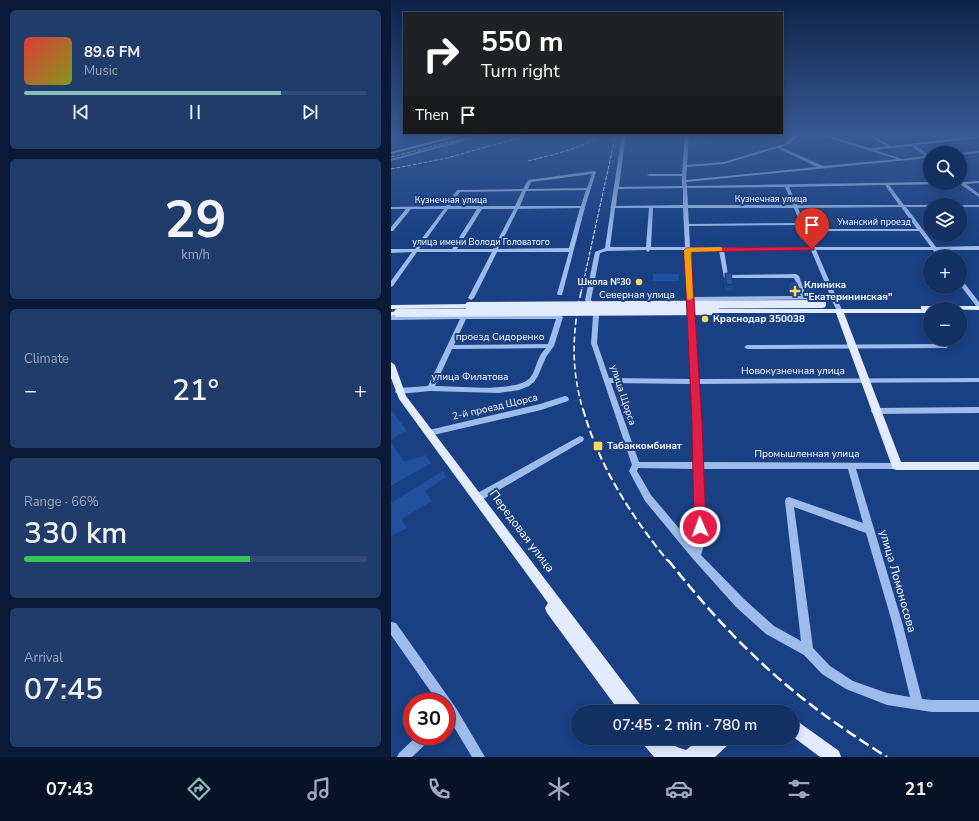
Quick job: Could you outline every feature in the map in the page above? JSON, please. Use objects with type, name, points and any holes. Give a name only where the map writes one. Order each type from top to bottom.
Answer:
[{"type":"main road","name":"Северная улица","points":[[836,304],[883,308],[979,307]]},
{"type":"main road","name":"Северная улица","points":[[391,307],[395,313],[824,307],[836,304],[923,310]]},
{"type":"main road","points":[[836,304],[897,466]]},
{"type":"main road","points":[[967,311],[979,311]]},
{"type":"main road","name":"Передовая улица","points":[[391,365],[394,388],[398,398],[624,705]]},
{"type":"main road","name":"Передовая улица","points":[[394,388],[632,705]]},
{"type":"main road","name":"Промышленная улица","points":[[897,466],[979,466]]},
{"type":"main road","points":[[799,731],[833,757]]},
{"type":"main road","points":[[799,739],[823,757]]},
{"type":"main road","points":[[655,745],[665,757]]},
{"type":"main road","points":[[664,745],[671,753],[683,757]]},
{"type":"main road","points":[[690,757],[698,752],[704,745]]},
{"type":"main road","points":[[705,757],[716,745]]},
{"type":"street","points":[[619,168],[607,249],[687,250],[979,248]]},
{"type":"street","points":[[684,168],[698,466],[700,542],[696,556]]},
{"type":"street","points":[[685,181],[820,168]]},
{"type":"street","points":[[471,298],[517,208],[529,181],[594,172],[588,189],[560,294]]},
{"type":"street","points":[[649,175],[684,175]]},
{"type":"street","points":[[967,182],[979,182]]},
{"type":"street","points":[[616,188],[923,183]]},
{"type":"street","points":[[886,184],[935,248]]},
{"type":"street","points":[[787,186],[801,224],[836,304]]},
{"type":"street","points":[[967,187],[979,196]]},
{"type":"street","points":[[391,285],[459,191],[588,189]]},
{"type":"street","name":"Кузнечная улица","points":[[612,207],[923,206]]},
{"type":"street","points":[[967,206],[979,206]]},
{"type":"street","name":"Кузнечная улица","points":[[391,208],[583,207]]},
{"type":"street","points":[[648,250],[651,207]]},
{"type":"street","points":[[391,230],[409,208]]},
{"type":"street","points":[[454,250],[480,208]]},
{"type":"street","points":[[686,225],[801,224]]},
{"type":"street","name":"Уманский проезд","points":[[804,230],[921,230]]},
{"type":"street","name":"улица Щорса","points":[[607,249],[598,252],[587,300],[596,316],[594,343],[635,465],[633,471],[648,498],[696,556],[740,603],[770,630],[808,651],[826,670],[850,685],[887,699],[932,706],[979,706]]},
{"type":"street","points":[[721,249],[726,277],[796,276],[804,298]]},
{"type":"street","name":"улица имени Володи Головатого","points":[[391,251],[572,250]]},
{"type":"street","points":[[967,291],[979,307]]},
{"type":"street","points":[[690,299],[804,298],[836,304]]},
{"type":"street","points":[[395,313],[464,317],[430,388]]},
{"type":"street","name":"улица Филатова","points":[[394,388],[499,390],[519,387],[532,380],[536,374],[543,356],[551,346],[560,317],[464,317]]},
{"type":"street","name":"проезд Сидоренко","points":[[449,347],[551,346]]},
{"type":"street","points":[[747,346],[923,346]]},
{"type":"street","name":"Новокузнечная улица","points":[[607,380],[694,382],[979,380]]},
{"type":"street","name":"2-й проезд Щорса","points":[[429,433],[541,407],[565,399]]},
{"type":"street","points":[[875,410],[979,410]]},
{"type":"street","points":[[477,498],[580,439]]},
{"type":"street","name":"Промышленная улица","points":[[635,465],[897,466]]},
{"type":"street","name":"улица Ломоносова","points":[[851,466],[897,622],[918,704]]},
{"type":"street","points":[[808,651],[789,502],[870,530]]},
{"type":"street","points":[[392,627],[436,693]]},
{"type":"street","points":[[455,721],[479,757]]},
{"type":"street","points":[[403,757],[416,745]]},
{"type":"shaded area","points":[[653,274],[679,274],[679,281],[653,281]]},
{"type":"shaded area","points":[[391,410],[407,431],[398,435],[391,441]]},
{"type":"shaded area","points":[[391,442],[404,462],[425,455],[431,463],[391,486]]},
{"type":"shaded area","points":[[443,471],[446,477],[425,491],[432,501],[401,519],[407,528],[391,536],[391,503]]},
{"type":"building","points":[[725,273],[731,273],[733,284],[727,285]]},
{"type":"building","points":[[790,282],[796,282],[800,290],[793,290]]},
{"type":"railway","points":[[581,293],[608,168]]},
{"type":"railway","points":[[581,292],[576,322],[574,351],[576,380],[583,410]]},
{"type":"railway","points":[[583,409],[598,450],[618,490],[641,526],[668,561]]},
{"type":"railway","points":[[668,560],[716,617],[763,664],[814,707],[887,757]]},
{"type":"slow traffic","points":[[690,298],[687,250],[720,249]]},
{"type":"place","name":"Школа №30","points":[[639,282]]},
{"type":"place","name":"Клиника \"Екатерининская\"","points":[[795,291]]},
{"type":"place","name":"Краснодар 350038","points":[[705,319]]},
{"type":"place","name":"Табаккомбинат","points":[[598,446]]},
{"type":"route","points":[[700,527],[697,422],[687,250],[812,249]]}]
